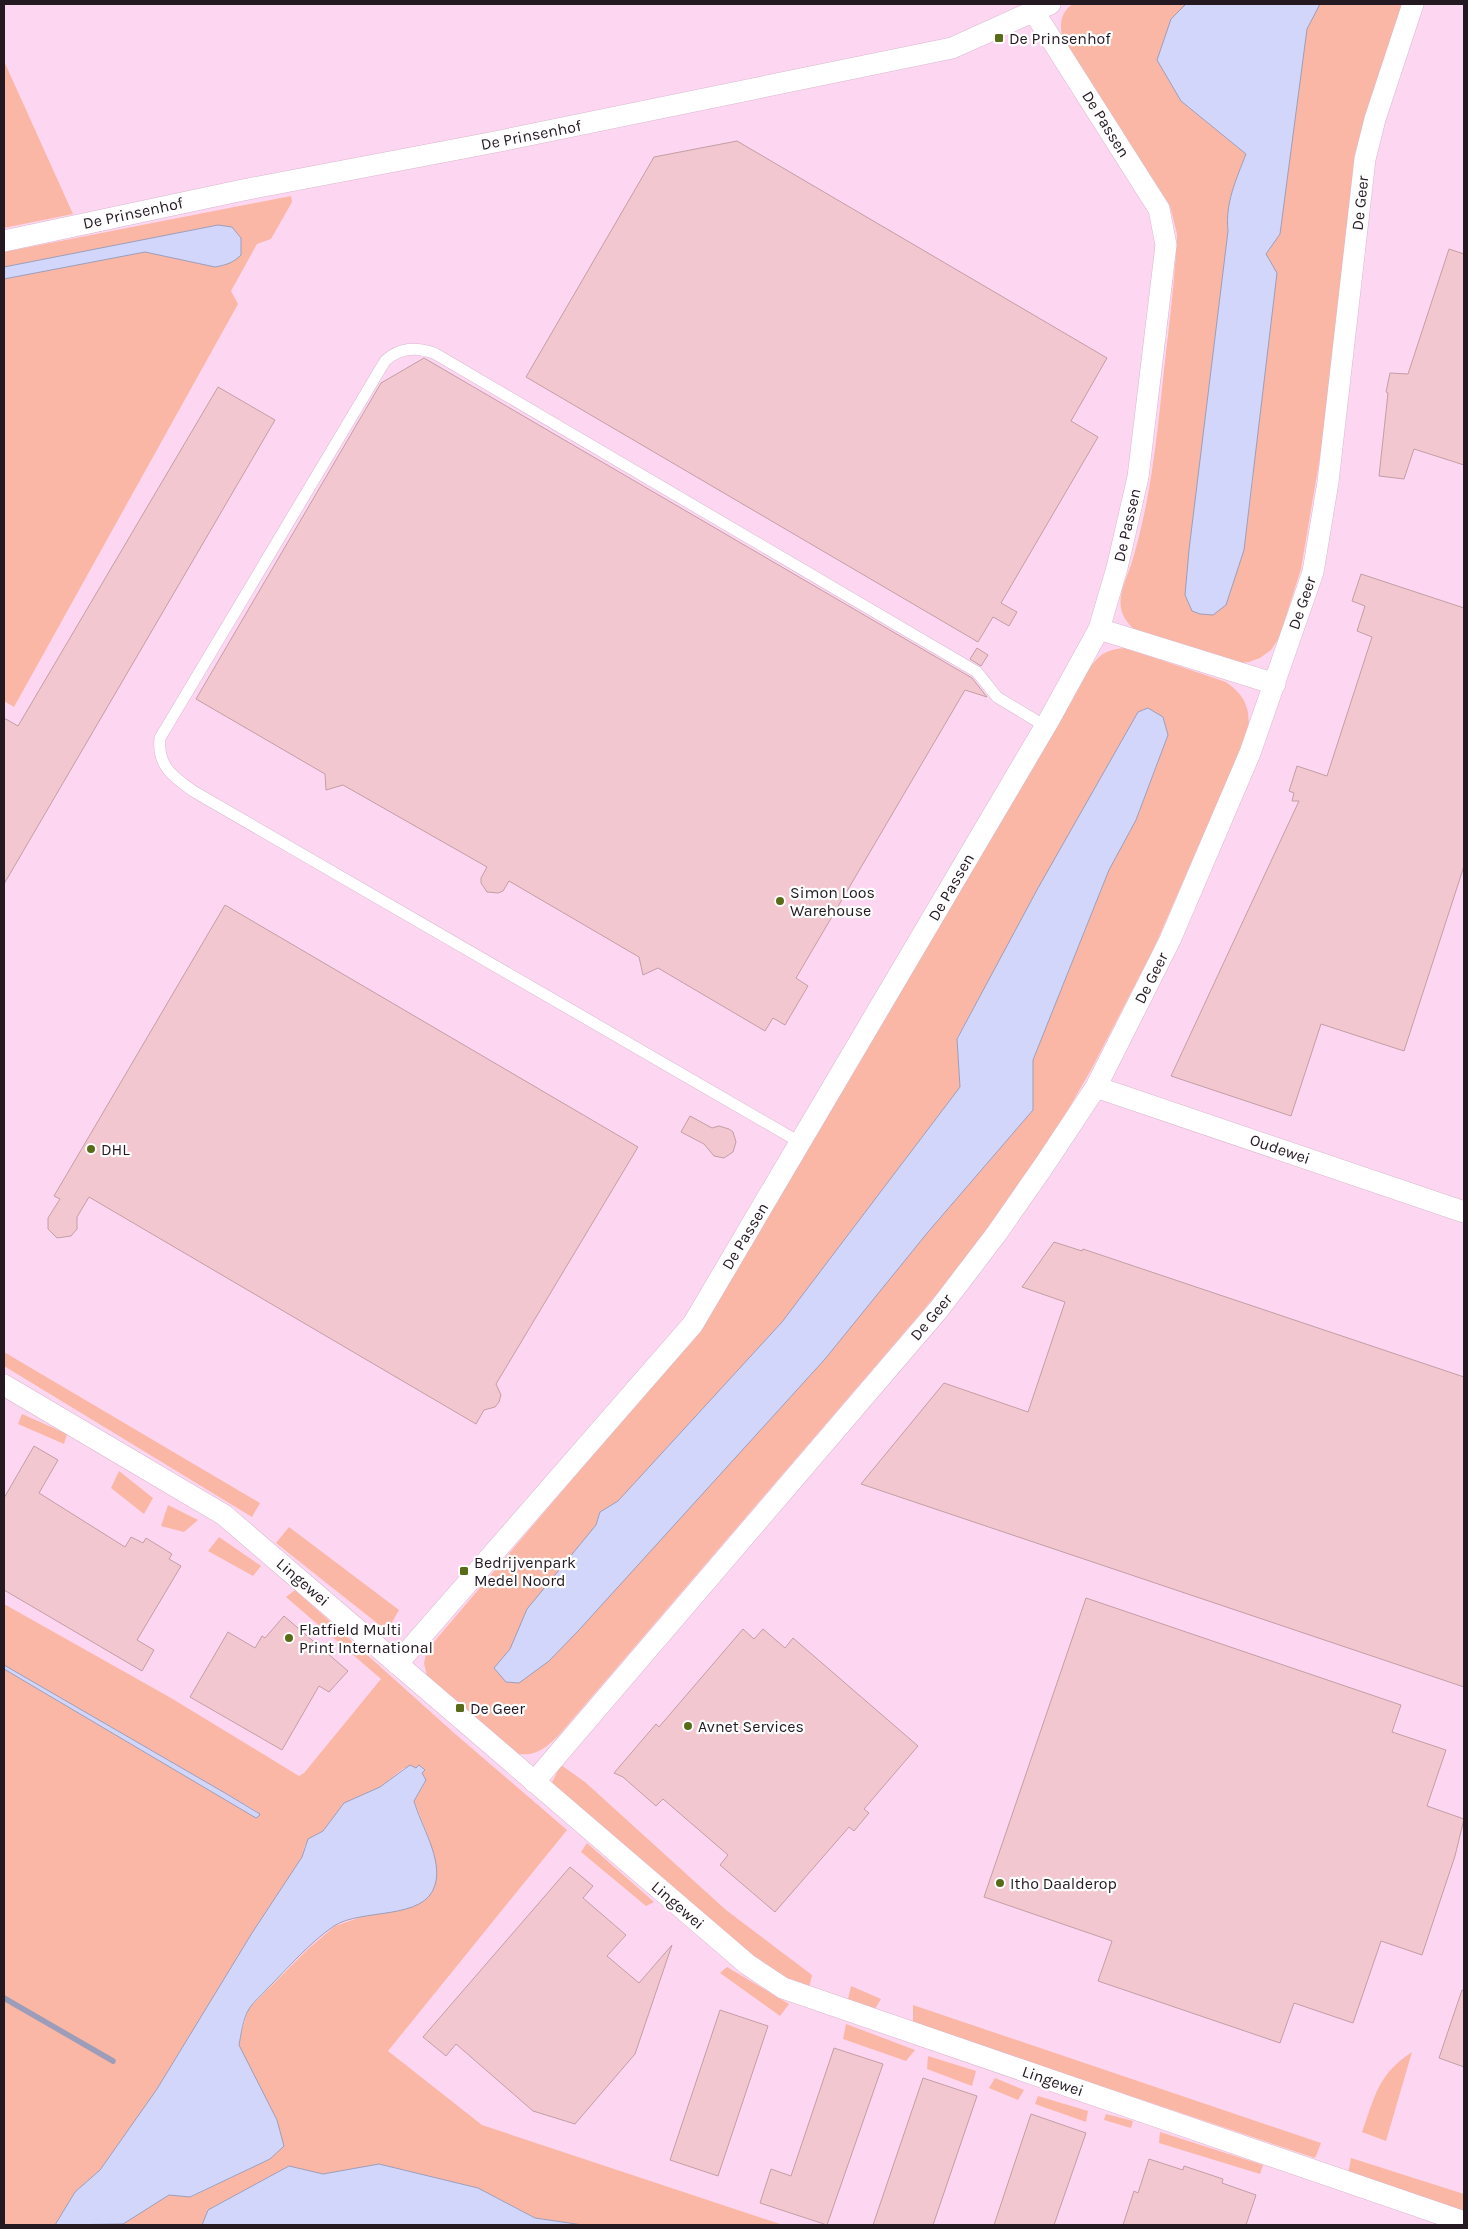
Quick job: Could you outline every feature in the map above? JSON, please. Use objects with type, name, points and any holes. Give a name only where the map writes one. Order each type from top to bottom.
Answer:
[{"type":"street","name":"De Geer","points":[[534,1782],[939,1308],[1024,1195],[1096,1087],[1170,940],[1250,753],[1314,572],[1328,482],[1365,159],[1375,119],[1413,4]]},
{"type":"street","name":"De Prinsenhof","points":[[4,241],[243,190],[495,142],[952,48],[1042,8]]},
{"type":"street","name":"De Passen","points":[[397,1664],[693,1324],[1045,726],[1099,629],[1117,568],[1138,477],[1166,245],[1159,209],[1042,8]]},
{"type":"street","points":[[1099,629],[1275,684]]},
{"type":"street","name":"Oudewei","points":[[1096,1087],[1464,1212]]},
{"type":"street","name":"Lingewei","points":[[4,1386],[224,1515],[747,1964],[782,1988],[1464,2222]]},
{"type":"lane","points":[[801,1143],[193,791],[168,770],[161,759],[159,749],[160,738],[384,361],[400,350],[421,349],[434,353],[977,672],[997,697],[1045,726]]},
{"type":"shaded area","points":[[4,4],[1464,4],[1464,2225],[682,2225],[471,2157],[4,1671]]},
{"type":"shaded area","points":[[1073,4],[1186,4],[1171,19],[1181,101],[1246,154],[1232,192],[1228,211],[1228,231],[1197,492],[1226,605],[1244,550],[1253,479],[1266,254],[1280,234],[1307,29],[1320,4],[1403,4],[1355,153],[1323,439],[1301,569],[1279,638],[1271,650],[1260,658],[1249,662],[1240,663],[1135,630],[1123,614],[1121,607],[1122,591],[1144,517],[1152,468],[1172,302],[1177,234],[1170,206],[1062,38],[1063,15]]},
{"type":"shaded area","points":[[4,61],[73,214],[4,228]]},
{"type":"shaded area","points":[[291,196],[292,202],[271,239],[257,244],[231,291],[238,304],[14,707],[4,701],[4,279],[145,252],[215,267],[225,265],[241,238],[232,227],[218,225],[4,267],[4,252]]},
{"type":"shaded area","points":[[1125,648],[1226,682],[1242,697],[1247,710],[1249,724],[1248,732],[1154,948],[1091,1070],[1058,1127],[969,1255],[920,1314],[558,1736],[538,1752],[527,1754],[513,1753],[427,1676],[424,1663],[427,1650],[701,1328],[1091,666],[1106,652]],"holes":[[[1148,708],[1163,717],[1168,736],[1136,820],[1109,870],[1033,1060],[1033,1110],[928,1232],[825,1359],[549,1661],[494,1668],[510,1649],[596,1525],[600,1512],[618,1501],[782,1322],[960,1087],[957,1038],[1138,712]]]},
{"type":"shaded area","points":[[4,1352],[260,1503],[252,1517],[4,1366]]},
{"type":"shaded area","points":[[22,1414],[67,1434],[64,1444],[18,1424]]},
{"type":"shaded area","points":[[119,1471],[153,1498],[144,1514],[111,1488]]},
{"type":"shaded area","points":[[168,1505],[198,1520],[184,1532],[161,1526]]},
{"type":"shaded area","points":[[289,1527],[399,1610],[387,1631],[276,1543]]},
{"type":"shaded area","points":[[219,1537],[261,1566],[253,1576],[208,1551]]},
{"type":"shaded area","points":[[295,1590],[454,1733],[567,1830],[388,2051],[482,2125],[783,2225],[583,2225],[535,2218],[478,2188],[379,2164],[323,2174],[289,2166],[208,2210],[206,2209],[208,2211],[202,2225],[112,2225],[122,2224],[169,2195],[191,2197],[270,2159],[277,2120],[238,2045],[248,2009],[309,1948],[335,1926],[364,1916],[413,1906],[430,1841],[414,1801],[425,1783],[425,1777],[416,1768],[404,1768],[380,1787],[344,1803],[323,1831],[313,1836],[305,1845],[302,1857],[252,1933],[157,2089],[100,2170],[75,2192],[55,2225],[4,2225],[4,1669],[256,1818],[258,1817],[258,1812],[4,1665],[4,1604],[171,1698],[299,1776],[304,1773],[381,1679],[286,1597]]},
{"type":"shaded area","points":[[561,1765],[585,1782],[726,1910],[812,1975],[809,1988],[766,1970],[550,1786]]},
{"type":"shaded area","points":[[587,1843],[654,1902],[646,1906],[581,1852]]},
{"type":"shaded area","points":[[727,1967],[789,2004],[780,2016],[720,1973]]},
{"type":"shaded area","points":[[851,1986],[881,1999],[875,2009],[848,1999]]},
{"type":"shaded area","points":[[913,2005],[1321,2143],[1315,2158],[913,2023]]},
{"type":"shaded area","points":[[846,2024],[915,2050],[906,2061],[843,2039]]},
{"type":"shaded area","points":[[1412,2052],[1386,2141],[1362,2132],[1379,2087],[1385,2077],[1401,2060]]},
{"type":"shaded area","points":[[928,2056],[976,2071],[972,2086],[927,2069]]},
{"type":"shaded area","points":[[995,2078],[1024,2090],[1018,2100],[989,2088]]},
{"type":"shaded area","points":[[1038,2096],[1088,2111],[1086,2122],[1035,2104]]},
{"type":"shaded area","points":[[1106,2114],[1133,2121],[1131,2128],[1104,2120]]},
{"type":"shaded area","points":[[1160,2132],[1263,2165],[1260,2174],[1159,2143]]},
{"type":"shaded area","points":[[1351,2158],[1464,2194],[1464,2211],[1348,2174]]},
{"type":"water","points":[[1186,4],[1320,4],[1307,29],[1280,234],[1266,254],[1277,273],[1244,550],[1226,605],[1213,615],[1192,611],[1185,595],[1228,231],[1228,211],[1232,192],[1246,154],[1181,101],[1157,60],[1171,19]]},
{"type":"water","points":[[218,225],[232,227],[241,238],[241,255],[232,262],[223,265],[215,267],[145,252],[4,279],[4,267]]},
{"type":"water","points":[[1148,708],[1163,717],[1168,735],[1136,820],[1109,870],[1033,1060],[1033,1110],[928,1232],[825,1359],[579,1630],[549,1661],[519,1683],[506,1682],[494,1668],[510,1649],[527,1609],[596,1525],[600,1512],[618,1501],[782,1322],[960,1087],[957,1039],[1038,888],[1138,712]]},
{"type":"water","points":[[4,1665],[225,1793],[260,1814],[259,1816],[256,1818],[4,1669]]},
{"type":"water","points":[[410,1765],[416,1768],[419,1765],[425,1770],[422,1773],[426,1780],[414,1801],[436,1864],[437,1875],[435,1885],[429,1896],[419,1904],[406,1909],[360,1917],[334,1926],[291,1964],[253,2004],[245,2017],[239,2045],[277,2120],[284,2146],[270,2159],[190,2197],[169,2195],[123,2224],[55,2225],[75,2192],[100,2170],[157,2089],[252,1933],[302,1857],[308,1839],[323,1831],[344,1803],[380,1787]]},
{"type":"water","points":[[379,2164],[478,2188],[535,2218],[583,2225],[202,2225],[208,2210],[289,2166],[323,2174]]},
{"type":"building","points":[[737,141],[1107,358],[1071,421],[1098,437],[1001,603],[1017,612],[1009,626],[993,617],[978,642],[526,377],[654,157]]},
{"type":"building","points":[[1449,249],[1464,254],[1464,465],[1414,449],[1404,479],[1379,476],[1388,393],[1386,392],[1390,373],[1408,374]]},
{"type":"building","points":[[424,358],[972,678],[987,697],[965,690],[796,978],[808,986],[785,1025],[773,1018],[765,1031],[658,968],[643,975],[639,957],[509,881],[503,891],[498,893],[487,892],[481,883],[481,878],[487,867],[343,785],[326,790],[325,774],[196,699],[381,383]]},
{"type":"building","points":[[218,387],[275,420],[4,884],[4,718],[18,726]]},
{"type":"building","points":[[1361,574],[1464,608],[1464,866],[1404,1051],[1321,1024],[1291,1116],[1171,1076],[1299,801],[1292,801],[1294,793],[1289,791],[1297,766],[1327,776],[1372,637],[1357,631],[1365,606],[1352,601]]},
{"type":"building","points":[[977,648],[988,655],[981,666],[970,659]]},
{"type":"building","points":[[225,905],[638,1147],[496,1384],[501,1395],[499,1402],[495,1407],[484,1410],[476,1424],[89,1197],[77,1217],[77,1229],[71,1236],[57,1238],[48,1229],[48,1218],[60,1199],[54,1196]]},
{"type":"building","points":[[690,1116],[712,1128],[719,1126],[733,1132],[736,1142],[733,1152],[724,1158],[714,1156],[704,1144],[681,1132]]},
{"type":"building","points":[[1054,1242],[1082,1251],[1083,1249],[1464,1377],[1464,1687],[861,1484],[944,1383],[1028,1412],[1065,1302],[1022,1287]]},
{"type":"building","points":[[34,1446],[58,1460],[39,1493],[125,1547],[131,1537],[143,1543],[146,1538],[172,1554],[169,1559],[181,1566],[137,1640],[154,1650],[142,1671],[4,1590],[4,1498]]},
{"type":"building","points":[[1086,1598],[1401,1705],[1392,1732],[1446,1750],[1427,1806],[1464,1819],[1455,1856],[1422,1955],[1381,1941],[1353,2023],[1294,2003],[1280,2043],[1098,1981],[1112,1941],[984,1897]]},
{"type":"building","points":[[284,1616],[348,1671],[329,1692],[319,1686],[282,1750],[190,1697],[228,1632],[255,1648],[262,1636],[265,1638]]},
{"type":"building","points":[[743,1629],[754,1639],[763,1629],[785,1648],[793,1638],[918,1746],[864,1809],[869,1813],[854,1831],[849,1827],[775,1912],[720,1865],[728,1855],[663,1799],[656,1806],[623,1777],[614,1773],[656,1724],[659,1727]]},
{"type":"building","points":[[570,1867],[593,1886],[583,1898],[626,1935],[607,1956],[639,1983],[672,1945],[635,2054],[575,2124],[533,2111],[456,2044],[446,2056],[423,2037]]},
{"type":"building","points":[[1462,1990],[1464,1991],[1464,2067],[1439,2058]]},
{"type":"building","points":[[720,2010],[768,2026],[718,2176],[670,2160]]},
{"type":"building","points":[[834,2048],[883,2064],[827,2225],[760,2203],[771,2169],[791,2176]]},
{"type":"building","points":[[923,2078],[977,2096],[933,2225],[873,2225]]},
{"type":"building","points":[[1031,2114],[1086,2133],[1054,2225],[994,2225]]},
{"type":"building","points":[[1149,2159],[1183,2170],[1184,2166],[1223,2179],[1222,2183],[1256,2195],[1246,2225],[1123,2225],[1134,2191],[1138,2193]]},
{"type":"waterway","points":[[4,1998],[113,2061]]},
{"type":"place","name":"De Prinsenhof","points":[[999,38]]},
{"type":"place","name":"Simon Loos Warehouse","points":[[780,901]]},
{"type":"place","name":"DHL","points":[[91,1149]]},
{"type":"place","name":"Bedrijvenpark Medel Noord","points":[[464,1571]]},
{"type":"place","name":"Flatfield Multi Print International","points":[[289,1638]]},
{"type":"place","name":"De Geer","points":[[460,1708]]},
{"type":"place","name":"Avnet Services","points":[[688,1726]]},
{"type":"place","name":"Itho Daalderop","points":[[1000,1883]]}]
